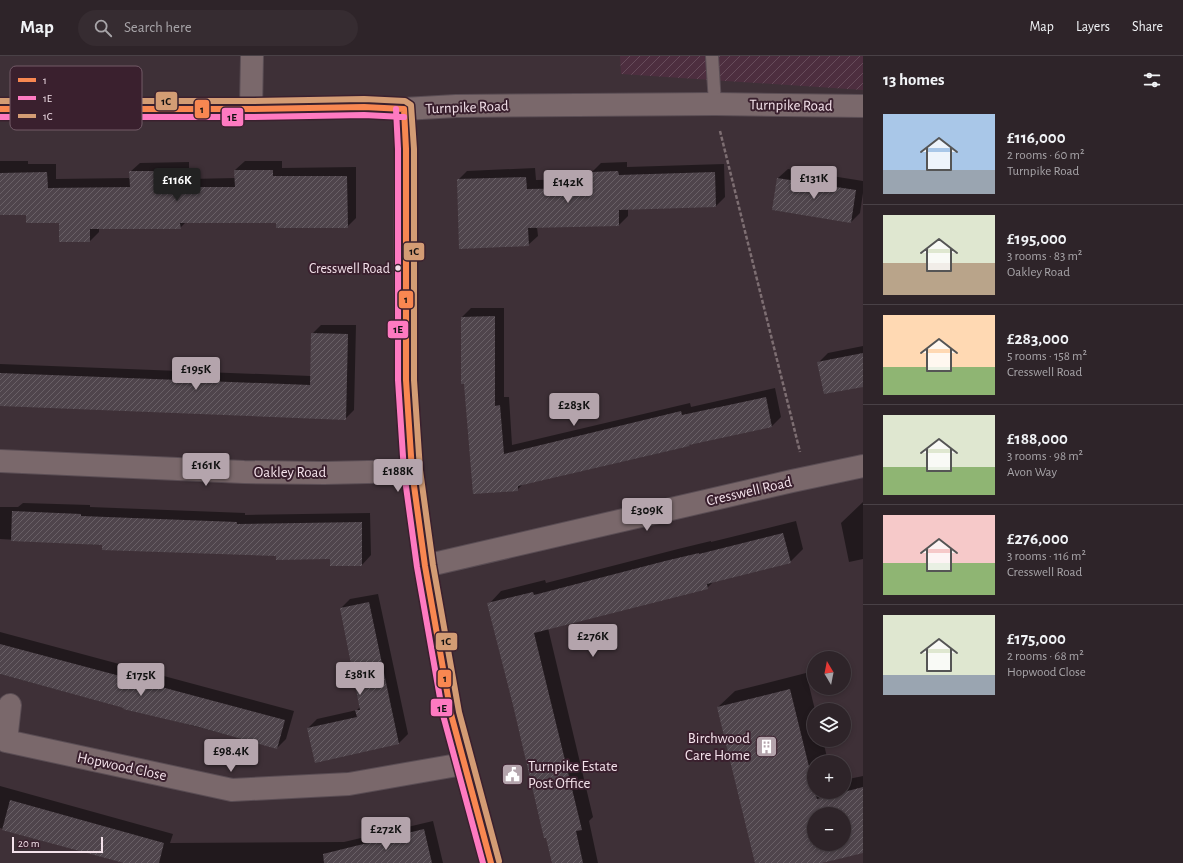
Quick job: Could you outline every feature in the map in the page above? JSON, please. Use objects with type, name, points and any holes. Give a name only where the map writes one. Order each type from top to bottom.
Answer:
[{"type":"street","points":[[251,109],[252,56]]},
{"type":"street","name":"Turnpike Road","points":[[142,109],[251,109],[364,107],[404,109],[456,106],[715,104],[863,106]]},
{"type":"street","name":"Turnpike Road","points":[[0,108],[10,108]]},
{"type":"street","points":[[404,109],[406,149],[406,380],[412,471],[425,566],[444,678],[463,764],[491,863]]},
{"type":"street","name":"Oakley Road","points":[[0,461],[244,472],[324,473],[412,471]]},
{"type":"street","name":"Cresswell Road","points":[[425,566],[863,466]]},
{"type":"street","name":"Hopwood Close","points":[[10,705],[6,741],[232,790],[349,784],[463,764]]},
{"type":"lane","points":[[712,56],[715,104]]},
{"type":"path","points":[[715,104],[718,126],[806,478]]},
{"type":"shaded area","points":[[620,56],[863,56],[863,90],[621,74]]},
{"type":"building","points":[[234,170],[273,170],[273,176],[347,176],[348,228],[276,228],[276,223],[180,223],[181,229],[90,229],[90,242],[59,242],[59,223],[26,223],[26,215],[0,215],[0,173],[47,172],[48,188],[130,187],[129,171],[180,171],[180,187],[235,187]]},
{"type":"building","points":[[618,171],[619,175],[715,172],[716,207],[619,210],[619,226],[528,228],[529,246],[459,249],[457,179],[526,177],[527,189],[591,188],[591,172]]},
{"type":"building","points":[[777,178],[856,190],[851,223],[772,210]]},
{"type":"building","points":[[495,316],[495,406],[500,405],[504,454],[681,411],[682,415],[766,397],[772,427],[689,445],[690,446],[518,486],[518,491],[473,494],[464,384],[461,384],[461,317]]},
{"type":"building","points":[[311,333],[348,334],[346,420],[0,406],[0,373],[310,385]]},
{"type":"building","points":[[863,353],[863,387],[824,394],[817,362]]},
{"type":"building","points":[[12,511],[81,514],[81,516],[237,522],[237,524],[362,522],[362,566],[330,566],[330,559],[276,560],[276,556],[102,550],[102,545],[11,541]]},
{"type":"building","points":[[783,533],[791,563],[707,584],[708,589],[534,633],[582,830],[576,831],[583,863],[552,863],[546,838],[544,838],[513,705],[487,603],[533,592],[534,595],[665,561]]},
{"type":"building","points":[[369,602],[399,744],[315,763],[307,728],[357,717],[355,710],[360,710],[340,608]]},
{"type":"building","points":[[0,644],[285,720],[277,749],[195,726],[123,709],[124,708],[0,674]]},
{"type":"building","name":"Birchwood Care Home","points":[[790,689],[807,758],[807,799],[851,799],[851,790],[863,787],[863,853],[822,863],[755,863],[717,707]]},
{"type":"building","points":[[10,800],[164,843],[159,863],[124,863],[2,830]]},
{"type":"building","points":[[424,829],[432,863],[324,863],[323,854]]},
{"type":"transit line","name":"1C","points":[[142,101],[364,99],[405,101],[411,105],[414,149],[414,380],[420,470],[433,565],[459,712],[499,861]]},
{"type":"transit line","name":"1C","points":[[0,101],[10,101]]},
{"type":"transit line","name":"1","points":[[142,109],[364,107],[404,109]]},
{"type":"transit line","name":"1","points":[[0,109],[10,109]]},
{"type":"transit line","name":"1E","points":[[396,109],[398,149],[398,380],[404,472],[417,567],[443,715],[483,863]]},
{"type":"transit line","name":"1","points":[[404,109],[406,149],[406,380],[412,471],[425,566],[451,714],[491,863]]},
{"type":"transit line","name":"1E","points":[[142,117],[364,115],[404,117]]},
{"type":"transit line","name":"1E","points":[[0,117],[10,117]]},
{"type":"place","name":"Cresswell Road","points":[[398,268]]},
{"type":"place","name":"Birchwood Care Home","points":[[766,747]]},
{"type":"place","name":"Turnpike Estate Post Office","points":[[513,775]]}]
